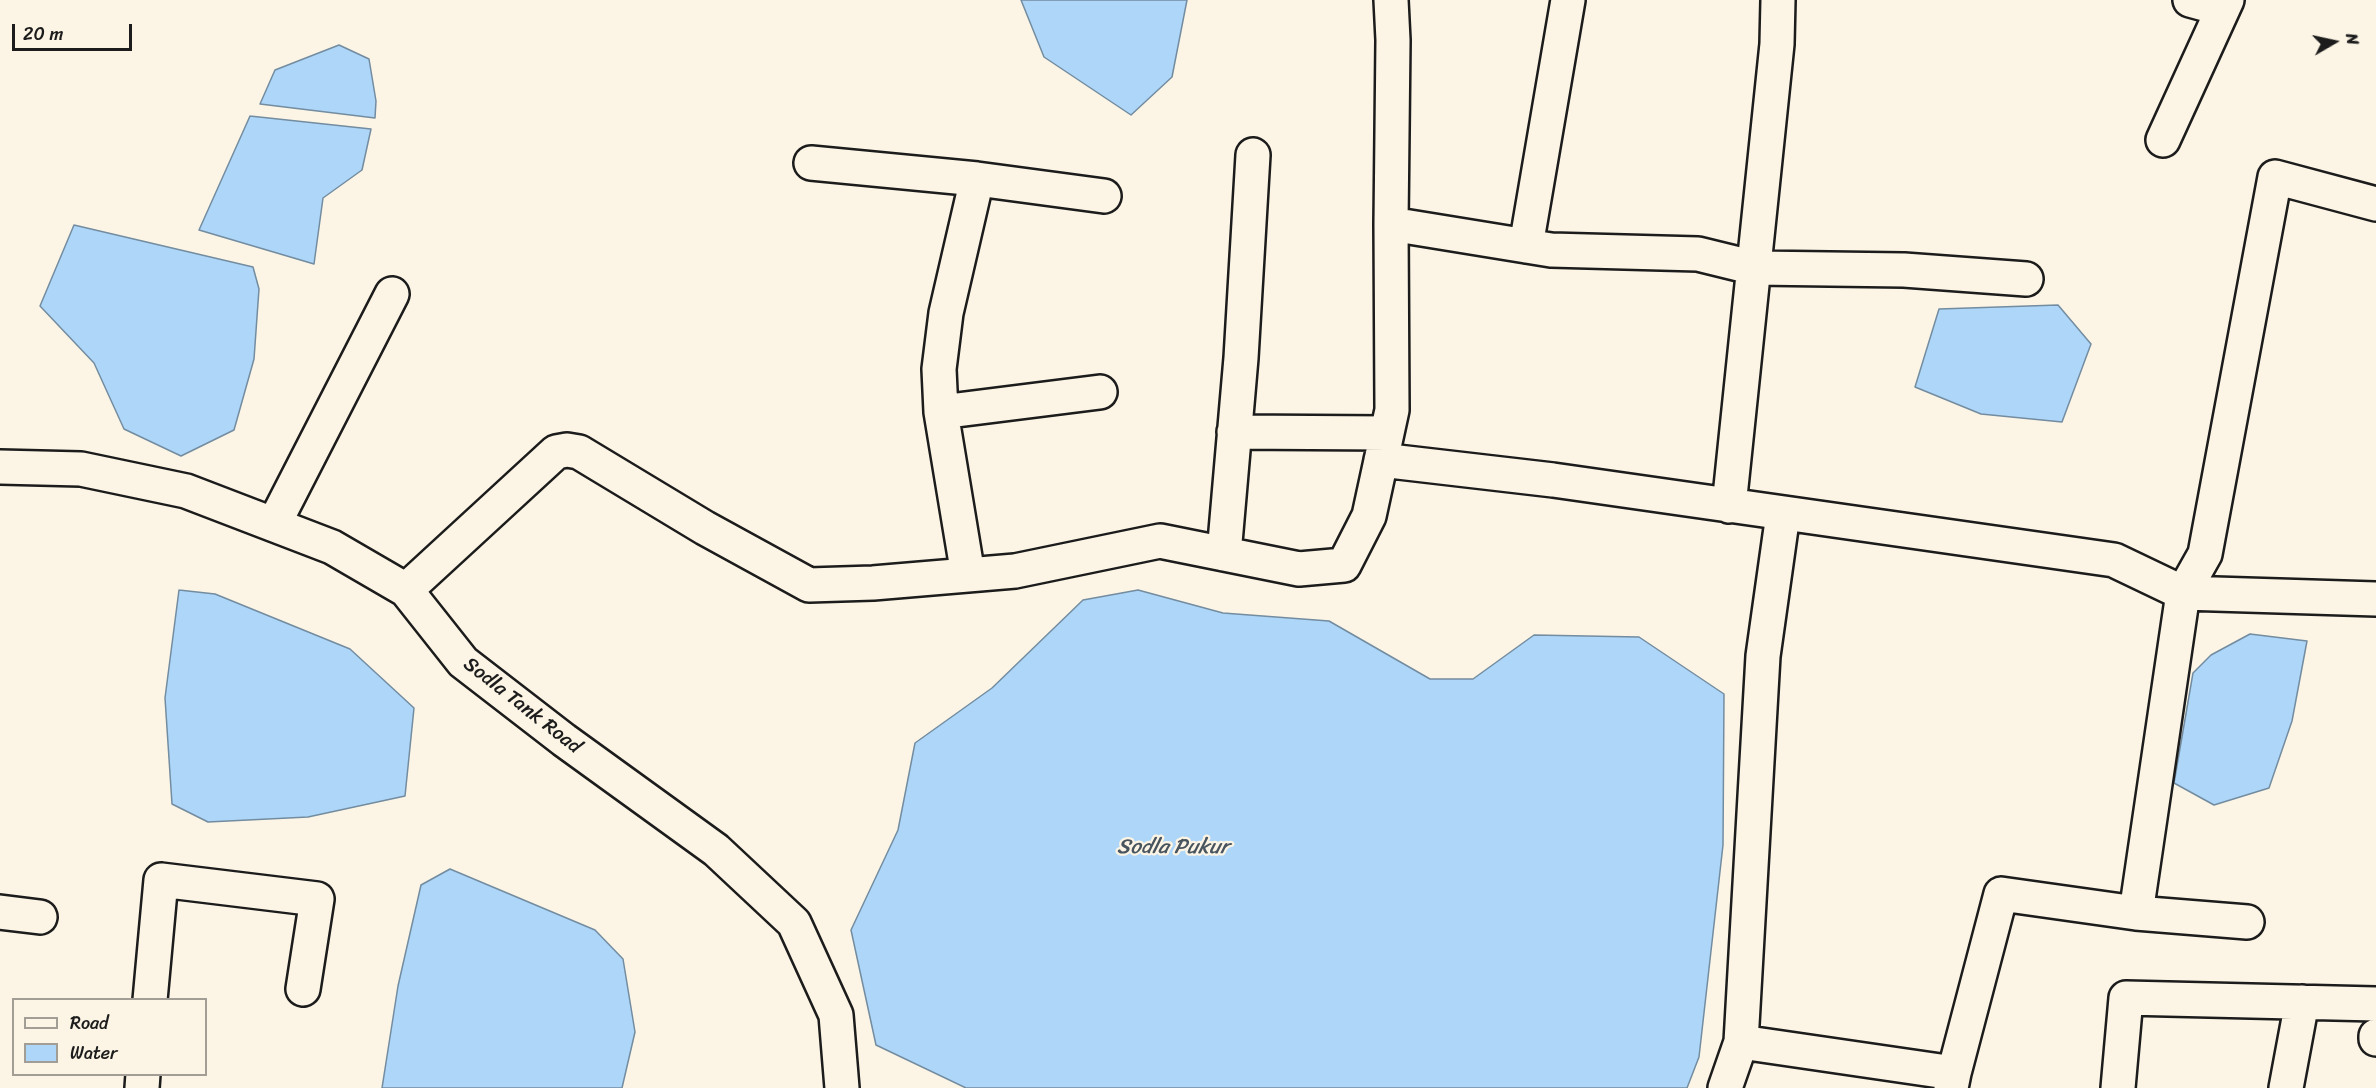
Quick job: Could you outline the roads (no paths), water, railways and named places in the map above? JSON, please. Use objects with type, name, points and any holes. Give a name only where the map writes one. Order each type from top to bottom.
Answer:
[{"type":"street","points":[[406,591],[556,452],[567,450],[579,452],[705,528],[809,585],[873,583],[1015,571],[1161,541],[1299,569],[1344,565],[1369,516],[1392,410],[1390,224],[1393,40],[1390,0]]},
{"type":"street","points":[[1526,246],[1568,0]]},
{"type":"street","points":[[1729,506],[1777,44],[1778,0]]},
{"type":"street","points":[[2163,140],[2225,4],[2190,0]]},
{"type":"street","points":[[1224,554],[1241,358],[1253,155]]},
{"type":"street","points":[[811,162],[977,179],[1104,196]]},
{"type":"street","points":[[2136,913],[2183,593],[2205,554],[2276,177],[2376,204]]},
{"type":"street","points":[[968,575],[941,412],[939,369],[946,313],[977,179]]},
{"type":"street","points":[[1390,224],[1551,250],[1698,254],[1755,268],[1904,270],[2025,279]]},
{"type":"street","points":[[274,524],[392,294]]},
{"type":"street","points":[[941,412],[1100,392]]},
{"type":"street","points":[[1234,432],[1384,446],[1553,480],[2114,560],[2183,593],[2376,599]]},
{"type":"street","name":"Sodla Tank Road","points":[[0,467],[81,469],[186,491],[332,547],[406,591],[463,662],[564,740],[716,850],[794,923],[836,1015],[842,1088]]},
{"type":"street","points":[[1725,1088],[1741,1042],[1763,656],[1783,514]]},
{"type":"street","points":[[150,998],[161,880],[317,899],[303,989]]},
{"type":"street","points":[[1741,1042],[1952,1081],[2001,894],[2136,913],[2247,922]]},
{"type":"street","points":[[0,912],[40,917]]},
{"type":"street","points":[[2118,1088],[2126,998],[2376,1004]]},
{"type":"street","points":[[2286,1088],[2302,1002]]},
{"type":"water","points":[[1021,0],[1187,0],[1172,77],[1131,115],[1044,57]]},
{"type":"water","points":[[339,45],[369,59],[376,101],[375,118],[260,104],[275,70]]},
{"type":"water","points":[[250,116],[371,129],[362,170],[323,198],[314,264],[199,230]]},
{"type":"water","points":[[74,225],[253,267],[259,289],[254,359],[234,430],[181,456],[124,429],[94,363],[40,306]]},
{"type":"water","points":[[2058,305],[2091,344],[2062,422],[1981,414],[1915,387],[1939,309]]},
{"type":"water","points":[[179,590],[215,594],[350,649],[414,708],[405,796],[308,817],[208,822],[172,804],[165,698]]},
{"type":"water","name":"Sodla Pukur","points":[[1138,590],[1223,613],[1329,621],[1430,679],[1473,679],[1534,635],[1639,637],[1724,694],[1723,845],[1699,1057],[1687,1088],[966,1088],[876,1045],[851,930],[898,830],[915,743],[992,688],[1083,600]]},
{"type":"water","points":[[2250,634],[2307,641],[2292,721],[2269,788],[2214,805],[2174,783],[2193,673],[2211,655]]},
{"type":"water","points":[[450,869],[595,930],[623,959],[635,1032],[622,1088],[382,1088],[398,986],[421,885]]}]
